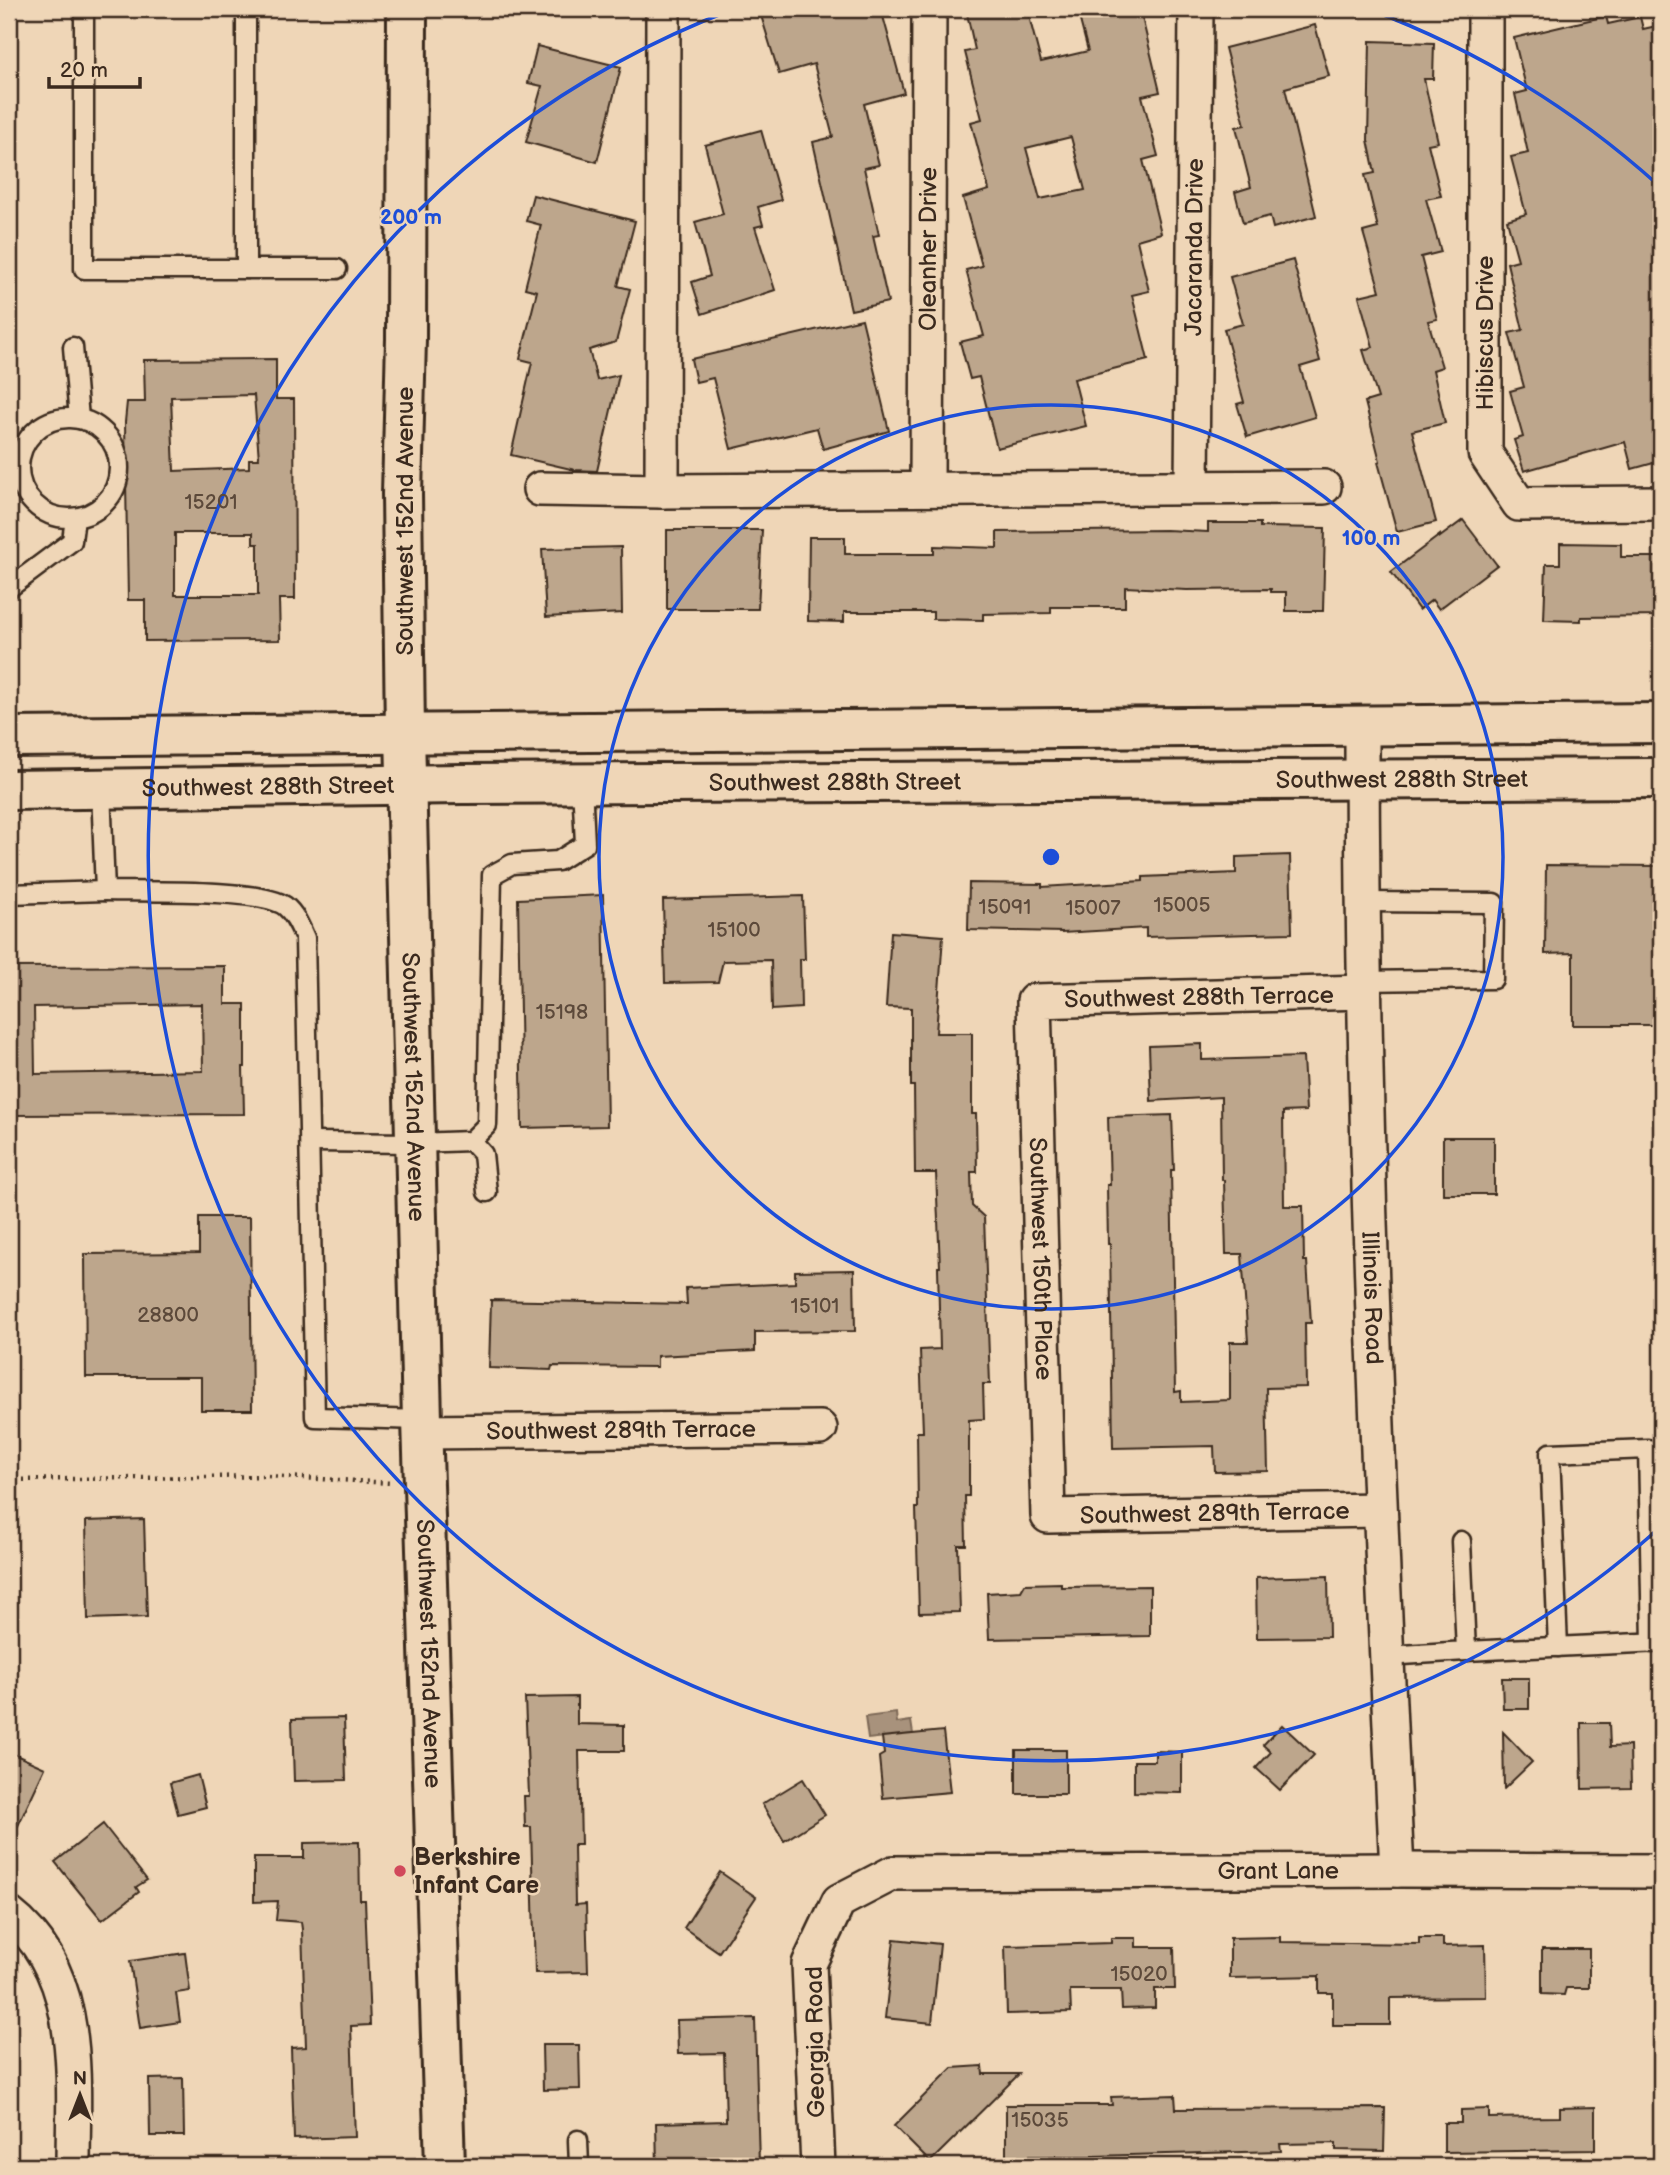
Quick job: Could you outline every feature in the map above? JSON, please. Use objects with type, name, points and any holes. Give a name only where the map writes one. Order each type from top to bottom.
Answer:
[{"type":"main road","name":"Southwest 152nd Avenue","points":[[407,9],[406,339],[402,494],[405,733],[445,2166]]},
{"type":"main road","points":[[9,737],[1661,723]]},
{"type":"main road","name":"Southwest 288th Street","points":[[9,790],[406,785],[1661,778]]},
{"type":"street","points":[[663,9],[663,491]]},
{"type":"street","name":"Oleanher Drive","points":[[927,489],[929,9]]},
{"type":"street","name":"Jacaranda Drive","points":[[1192,487],[1196,9]]},
{"type":"street","name":"Hibiscus Drive","points":[[1485,9],[1485,453],[1519,504],[1661,503]]},
{"type":"street","points":[[540,489],[663,491],[1324,487]]},
{"type":"street","name":"Illinois Road","points":[[1362,724],[1364,987],[1379,1510],[1397,1870]]},
{"type":"street","name":"Southwest 288th Terrace","points":[[1034,1001],[1364,987]]},
{"type":"street","name":"Southwest 150th Place","points":[[1034,1001],[1048,1516]]},
{"type":"street","name":"Southwest 289th Terrace","points":[[423,1426],[820,1428]]},
{"type":"street","name":"Southwest 289th Terrace","points":[[1048,1516],[1379,1510]]},
{"type":"street","name":"Grant Lane","points":[[893,1872],[1661,1871]]},
{"type":"street","name":"Georgia Road","points":[[818,2166],[808,1964],[839,1901],[893,1872]]},
{"type":"street","points":[[11,1915],[25,1928],[46,1957],[59,1988],[69,2024],[73,2166]]},
{"type":"lane","points":[[84,9],[84,269],[337,269]]},
{"type":"lane","points":[[246,9],[246,269]]},
{"type":"lane","points":[[72,347],[79,419]]},
{"type":"lane","points":[[64,418],[93,423],[104,431],[113,443],[120,470],[118,484],[106,502],[88,515],[75,518],[60,518],[35,505],[20,480],[19,466],[25,445],[38,429],[50,421],[64,418]]},
{"type":"lane","points":[[9,588],[72,541],[75,518]]},
{"type":"lane","points":[[310,1142],[471,1141],[487,1125],[492,875],[512,864],[558,861],[585,844],[582,785]]},
{"type":"lane","points":[[101,789],[105,891]]},
{"type":"lane","points":[[9,894],[105,891],[250,895],[276,901],[287,908],[296,919],[305,938],[315,1418],[423,1426]]},
{"type":"lane","points":[[1363,902],[1494,903],[1493,979],[1364,987]]},
{"type":"lane","points":[[471,1141],[483,1154],[487,1192]]},
{"type":"lane","points":[[1386,1656],[1657,1642],[1648,1449],[1550,1452],[1558,1647]]},
{"type":"lane","points":[[1461,1541],[1466,1651]]},
{"type":"lane","points":[[578,2140],[579,2166]]},
{"type":"path","points":[[9,1480],[267,1476],[424,1485]]},
{"type":"shaded area","points":[[896,1713],[897,1723],[911,1721],[913,1734],[868,1739],[865,1717]]},
{"type":"building","points":[[759,9],[881,9],[904,93],[864,104],[879,165],[864,168],[879,235],[873,236],[888,302],[851,310],[813,142],[833,137],[814,64],[779,74]]},
{"type":"building","points":[[966,9],[1027,9],[1041,62],[1088,51],[1077,9],[1140,9],[1160,92],[1142,96],[1158,156],[1143,160],[1161,233],[1137,240],[1149,291],[1132,295],[1148,360],[1074,379],[1086,426],[997,448],[979,377],[970,379],[960,342],[984,336],[966,270],[982,266],[963,198],[989,190],[971,122],[982,119],[965,52],[975,50]],"holes":[[[1071,137],[1085,190],[1040,199],[1026,148]]]},
{"type":"building","points":[[1606,16],[1608,24],[1640,17],[1643,29],[1661,25],[1661,461],[1632,469],[1625,442],[1524,471],[1514,440],[1523,437],[1510,391],[1524,387],[1509,333],[1523,330],[1507,263],[1518,260],[1507,220],[1526,214],[1511,157],[1528,153],[1515,94],[1527,91],[1514,38]]},
{"type":"building","points":[[1315,25],[1329,76],[1285,88],[1316,216],[1273,228],[1270,216],[1243,223],[1235,192],[1251,187],[1236,127],[1245,125],[1225,48]]},
{"type":"building","points":[[1370,41],[1434,43],[1433,79],[1424,79],[1438,142],[1428,144],[1441,196],[1426,199],[1441,252],[1421,257],[1437,319],[1428,321],[1442,367],[1433,370],[1445,423],[1412,431],[1436,522],[1397,532],[1365,402],[1378,398],[1363,350],[1373,347],[1359,296],[1380,291],[1363,232],[1378,228],[1365,175],[1375,173],[1368,140]]},
{"type":"building","points":[[537,46],[621,67],[597,162],[526,142],[542,86],[528,83]]},
{"type":"building","points":[[761,130],[781,200],[758,207],[763,225],[755,227],[775,290],[702,314],[692,282],[710,276],[695,222],[723,214],[705,145]]},
{"type":"building","points":[[533,195],[635,221],[618,286],[630,289],[616,342],[589,350],[597,380],[619,375],[597,471],[575,470],[511,455],[532,362],[520,359],[537,291],[525,288],[541,225],[526,221]]},
{"type":"building","points":[[1293,260],[1320,361],[1300,367],[1315,417],[1247,437],[1237,404],[1244,402],[1224,329],[1243,324],[1230,277]]},
{"type":"building","points":[[862,319],[889,431],[823,449],[817,428],[731,449],[713,378],[696,382],[691,359]]},
{"type":"building","points":[[276,359],[276,399],[294,399],[295,599],[279,599],[280,640],[145,641],[145,600],[128,600],[125,422],[127,402],[145,402],[144,360]],"holes":[[[254,395],[259,459],[249,459],[249,468],[174,471],[171,397]],[[175,533],[253,533],[253,544],[258,544],[258,595],[175,595]]]},
{"type":"building","points":[[1463,520],[1497,565],[1439,609],[1432,600],[1419,610],[1391,572]]},
{"type":"building","points":[[1208,523],[1260,523],[1260,527],[1325,528],[1323,611],[1286,611],[1286,592],[1271,592],[1271,589],[1187,590],[1125,587],[1125,607],[1051,607],[1051,613],[983,614],[983,620],[933,619],[933,612],[844,612],[844,622],[808,621],[809,537],[845,537],[845,554],[934,554],[934,546],[997,548],[997,532],[1208,532]]},
{"type":"building","points":[[667,530],[762,530],[758,609],[667,609]]},
{"type":"building","points":[[1560,543],[1621,544],[1621,557],[1661,557],[1661,616],[1581,617],[1581,621],[1544,620],[1546,564],[1560,564]]},
{"type":"building","points":[[621,547],[622,613],[546,617],[542,549]]},
{"type":"building","points":[[1290,855],[1292,933],[1146,937],[1146,928],[1062,933],[968,930],[969,883],[1042,884],[1042,887],[1143,881],[1143,877],[1236,873],[1236,857]]},
{"type":"building","points":[[1546,865],[1661,866],[1661,1025],[1573,1025],[1573,953],[1545,954]]},
{"type":"building","points":[[603,895],[607,1126],[522,1128],[518,899]]},
{"type":"building","points":[[803,896],[805,959],[800,959],[801,1008],[772,1010],[771,960],[723,961],[718,982],[665,983],[663,900]]},
{"type":"building","points":[[891,932],[943,936],[936,1033],[972,1033],[972,1114],[976,1114],[977,1172],[971,1172],[972,1206],[984,1217],[990,1384],[983,1384],[984,1419],[969,1420],[969,1496],[965,1496],[966,1545],[958,1545],[960,1612],[919,1613],[916,1508],[917,1432],[923,1432],[920,1350],[940,1349],[940,1267],[936,1173],[915,1173],[911,1008],[886,1007]]},
{"type":"building","points":[[225,966],[225,1004],[245,1004],[244,1114],[9,1115],[9,967]],"holes":[[[202,1004],[203,1071],[35,1074],[34,1007]]]},
{"type":"building","points":[[1202,1044],[1202,1060],[1303,1057],[1306,1111],[1283,1112],[1284,1206],[1303,1206],[1304,1261],[1307,1261],[1311,1323],[1305,1323],[1306,1387],[1266,1388],[1268,1471],[1215,1472],[1214,1446],[1113,1448],[1108,1117],[1172,1115],[1175,1392],[1181,1391],[1181,1402],[1230,1400],[1230,1342],[1248,1342],[1242,1254],[1226,1254],[1221,1097],[1151,1101],[1149,1046]]},
{"type":"building","points":[[1443,1137],[1494,1137],[1494,1194],[1443,1194]]},
{"type":"building","points":[[199,1217],[250,1217],[252,1410],[201,1410],[201,1377],[86,1377],[85,1254],[199,1253]]},
{"type":"building","points":[[854,1270],[855,1331],[755,1332],[755,1351],[657,1356],[657,1367],[552,1366],[551,1370],[489,1368],[491,1300],[687,1304],[686,1288],[795,1283],[795,1271]]},
{"type":"building","points":[[144,1519],[147,1617],[88,1619],[86,1521]]},
{"type":"building","points":[[1328,1576],[1329,1637],[1257,1638],[1256,1578]]},
{"type":"building","points":[[1061,1583],[1061,1587],[1150,1586],[1150,1636],[989,1639],[987,1593],[1021,1591],[1025,1584]]},
{"type":"building","points":[[1502,1678],[1529,1678],[1529,1709],[1503,1709]]},
{"type":"building","points":[[577,1697],[577,1724],[624,1725],[624,1751],[579,1751],[581,1845],[574,1845],[575,1905],[586,1904],[588,1972],[535,1973],[531,1827],[525,1827],[524,1796],[529,1796],[525,1698]]},
{"type":"building","points":[[344,1718],[346,1780],[294,1781],[292,1719]]},
{"type":"building","points":[[1581,1723],[1609,1723],[1610,1747],[1630,1746],[1631,1788],[1582,1789]]},
{"type":"building","points":[[1282,1725],[1314,1755],[1280,1790],[1256,1768],[1271,1752],[1263,1745]]},
{"type":"building","points":[[943,1731],[950,1792],[883,1798],[879,1757],[884,1754],[882,1737]]},
{"type":"building","points":[[1503,1732],[1532,1762],[1504,1789]]},
{"type":"building","points":[[1016,1750],[1066,1750],[1066,1794],[1016,1794]]},
{"type":"building","points":[[1155,1751],[1182,1752],[1182,1793],[1134,1792],[1134,1761],[1155,1761]]},
{"type":"building","points":[[9,1752],[45,1768],[9,1845]]},
{"type":"building","points":[[198,1775],[206,1807],[178,1814],[170,1783]]},
{"type":"building","points":[[803,1779],[825,1815],[784,1841],[762,1804]]},
{"type":"building","points":[[103,1824],[147,1880],[136,1887],[139,1892],[102,1920],[55,1862]]},
{"type":"building","points":[[359,1842],[360,1900],[365,1900],[370,2025],[351,2026],[355,2137],[294,2139],[291,2048],[306,2047],[302,1929],[301,1922],[276,1920],[278,1901],[254,1902],[254,1858],[304,1858],[304,1843]]},
{"type":"building","points":[[720,1872],[756,1897],[719,1952],[684,1928]]},
{"type":"building","points":[[1280,1937],[1280,1942],[1419,1944],[1419,1938],[1443,1938],[1443,1946],[1485,1945],[1486,1997],[1390,1998],[1390,2025],[1333,2025],[1333,1993],[1319,1993],[1319,1976],[1230,1978],[1230,1938]]},
{"type":"building","points":[[1111,1938],[1136,1938],[1136,1947],[1174,1947],[1175,1989],[1155,1989],[1155,2008],[1122,2009],[1121,1990],[1070,1990],[1071,2012],[1007,2014],[1005,1946],[1111,1943]]},
{"type":"building","points":[[894,1939],[940,1944],[932,2023],[885,2018]]},
{"type":"building","points":[[1542,1949],[1589,1949],[1589,1988],[1566,1988],[1564,1995],[1542,1994]]},
{"type":"building","points":[[185,1953],[190,1991],[176,1993],[180,2022],[140,2028],[130,1961]]},
{"type":"building","points":[[755,2018],[759,2165],[657,2166],[656,2123],[726,2121],[724,2053],[678,2054],[677,2020]]},
{"type":"building","points":[[542,2045],[579,2045],[580,2089],[543,2090]]},
{"type":"building","points":[[982,2066],[983,2074],[1019,2074],[930,2162],[894,2126],[952,2068]]},
{"type":"building","points":[[183,2078],[184,2136],[150,2136],[149,2079]]},
{"type":"building","points":[[1175,2095],[1176,2109],[1385,2108],[1384,2151],[1336,2150],[1336,2143],[1280,2144],[1281,2151],[1006,2156],[1006,2105],[1112,2105],[1111,2097]]},
{"type":"building","points":[[1595,2107],[1595,2150],[1444,2152],[1444,2123],[1461,2123],[1461,2110],[1489,2109],[1489,2118],[1560,2117],[1560,2108]]},
{"type":"place","name":"Berkshire Infant Care","points":[[400,1871]]}]
